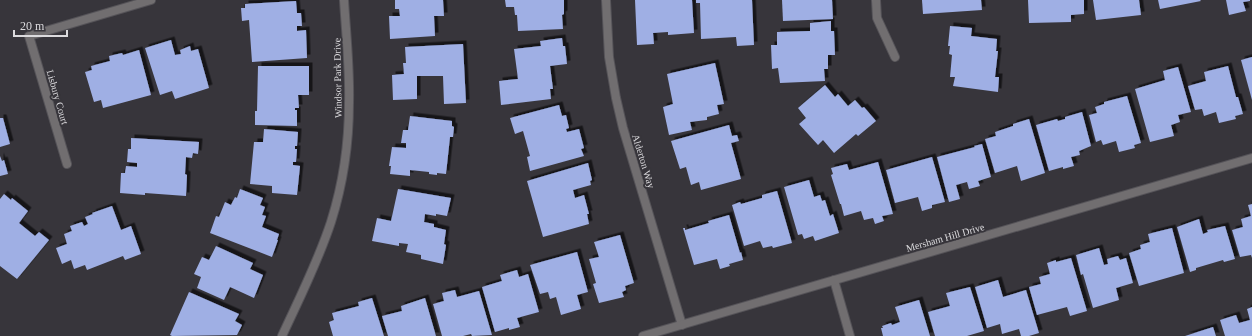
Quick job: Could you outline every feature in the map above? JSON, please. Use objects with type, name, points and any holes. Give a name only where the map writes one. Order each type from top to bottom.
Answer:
[{"type":"street","name":"Lisbury Court","points":[[67,164],[29,36],[151,0]]},
{"type":"street","name":"Windsor Park Drive","points":[[282,336],[319,256],[331,221],[342,178],[350,104],[344,0]]},
{"type":"street","name":"Alderton Way","points":[[606,0],[609,57],[623,128],[682,325]]},
{"type":"street","points":[[876,0],[877,18],[895,57]]},
{"type":"street","name":"Mersham Hill Drive","points":[[644,336],[1252,158]]},
{"type":"street","points":[[834,280],[850,336]]},
{"type":"building","points":[[395,0],[443,0],[444,16],[434,16],[435,36],[390,39],[389,16],[400,16],[399,9],[395,9]]},
{"type":"building","points":[[505,0],[564,0],[564,14],[562,15],[563,29],[518,31],[517,15],[515,15],[514,7],[506,7]]},
{"type":"building","points":[[635,0],[692,0],[694,33],[668,35],[668,32],[653,33],[654,44],[637,45]]},
{"type":"building","points":[[696,0],[752,0],[754,45],[737,46],[736,37],[701,39],[700,3],[696,3]]},
{"type":"building","points":[[782,0],[832,0],[833,19],[783,21]]},
{"type":"building","points":[[922,0],[981,0],[982,10],[923,14]]},
{"type":"building","points":[[1028,0],[1084,0],[1084,14],[1071,15],[1071,22],[1029,23]]},
{"type":"building","points":[[1093,0],[1139,0],[1141,15],[1096,20]]},
{"type":"building","points":[[1158,0],[1200,0],[1201,1],[1160,9]]},
{"type":"building","points":[[1226,0],[1250,1],[1243,2],[1246,11],[1229,15]]},
{"type":"building","points":[[296,1],[297,13],[301,13],[302,26],[297,26],[297,31],[306,30],[307,58],[252,62],[249,20],[242,21],[241,8],[245,8],[245,4]]},
{"type":"building","points":[[831,21],[831,31],[834,31],[835,55],[828,55],[828,69],[824,69],[825,81],[780,83],[778,68],[772,69],[771,45],[777,45],[777,32],[810,31],[810,23]]},
{"type":"building","points":[[950,26],[972,28],[971,36],[997,39],[996,51],[998,51],[995,77],[999,77],[998,92],[953,86],[955,77],[950,77],[952,55],[949,54],[950,46],[948,46]]},
{"type":"building","points":[[562,38],[563,46],[565,46],[567,64],[550,66],[553,89],[550,89],[551,99],[501,105],[499,81],[518,79],[514,49],[541,46],[540,41]]},
{"type":"building","points":[[171,40],[175,55],[181,54],[180,50],[190,46],[191,51],[198,49],[209,88],[175,99],[172,91],[160,95],[145,48]]},
{"type":"building","points":[[463,44],[466,103],[444,104],[443,76],[417,76],[417,99],[393,100],[392,75],[404,74],[403,63],[406,63],[405,47]]},
{"type":"building","points":[[139,50],[151,95],[103,108],[101,100],[94,102],[85,72],[92,70],[91,66],[110,61],[109,56],[122,53],[123,55]]},
{"type":"building","points":[[1252,57],[1252,100],[1241,60]]},
{"type":"building","points":[[715,63],[724,104],[717,105],[719,114],[707,117],[707,120],[690,122],[692,130],[669,135],[663,107],[673,104],[667,74]]},
{"type":"building","points":[[258,66],[309,66],[309,95],[298,95],[299,108],[295,108],[295,110],[297,110],[297,126],[255,125],[255,111],[257,111]]},
{"type":"building","points":[[1228,66],[1236,97],[1238,97],[1243,114],[1235,116],[1236,119],[1219,123],[1216,112],[1204,116],[1202,109],[1195,110],[1188,86],[1206,81],[1204,72]]},
{"type":"building","points":[[1178,67],[1191,112],[1178,115],[1180,122],[1171,125],[1174,136],[1150,142],[1135,89],[1165,80],[1163,71]]},
{"type":"building","points":[[825,85],[835,97],[838,94],[848,106],[855,100],[862,108],[864,107],[876,121],[858,136],[856,134],[834,153],[823,140],[818,145],[799,124],[806,118],[798,108]]},
{"type":"building","points":[[1127,96],[1141,143],[1134,145],[1135,148],[1119,152],[1116,141],[1103,145],[1101,140],[1096,142],[1089,115],[1097,113],[1095,107],[1104,104],[1104,102]]},
{"type":"building","points":[[559,105],[562,116],[566,115],[569,128],[566,129],[567,132],[579,129],[584,148],[581,149],[584,156],[530,171],[527,157],[530,156],[523,131],[515,134],[510,118]]},
{"type":"building","points":[[1082,112],[1091,146],[1079,151],[1080,155],[1071,157],[1074,166],[1049,171],[1036,125],[1057,119],[1058,121],[1065,119],[1065,117]]},
{"type":"building","points":[[410,116],[452,121],[452,126],[454,127],[453,137],[450,137],[446,174],[437,173],[437,175],[429,174],[429,172],[410,170],[410,176],[390,174],[391,166],[389,166],[392,147],[406,148],[406,143],[401,143],[403,130],[408,130]]},
{"type":"building","points":[[0,118],[3,118],[10,144],[0,147]]},
{"type":"building","points":[[1029,119],[1045,173],[1021,181],[1017,166],[995,173],[985,139],[996,136],[995,132]]},
{"type":"building","points":[[729,125],[732,136],[737,135],[739,141],[731,143],[741,179],[701,190],[699,182],[691,185],[686,167],[680,169],[671,141]]},
{"type":"building","points":[[264,129],[298,132],[297,146],[295,146],[295,149],[297,149],[296,162],[293,162],[293,165],[300,166],[297,195],[272,193],[272,186],[250,184],[254,142],[263,142]]},
{"type":"building","points":[[131,138],[199,142],[198,154],[193,153],[192,158],[186,157],[186,196],[120,193],[121,173],[125,173],[126,166],[137,167],[137,163],[127,162],[128,149],[131,149]]},
{"type":"building","points":[[982,144],[991,177],[978,181],[980,186],[969,189],[967,182],[956,185],[960,199],[949,202],[937,157]]},
{"type":"building","points":[[0,156],[2,161],[4,160],[8,174],[0,176]]},
{"type":"building","points":[[932,157],[945,202],[932,205],[932,208],[922,211],[918,197],[895,203],[886,170]]},
{"type":"building","points":[[878,162],[893,214],[882,216],[884,221],[875,224],[873,218],[864,220],[861,211],[844,216],[831,175],[833,174],[831,168],[847,164],[849,170]]},
{"type":"building","points":[[588,163],[592,180],[590,181],[591,185],[573,190],[575,198],[584,195],[589,214],[587,214],[589,224],[543,237],[527,181]]},
{"type":"building","points":[[809,180],[814,197],[820,195],[822,201],[825,200],[830,216],[833,214],[839,233],[815,241],[813,236],[804,239],[802,234],[798,235],[784,187]]},
{"type":"building","points":[[240,189],[263,198],[260,205],[265,207],[262,215],[266,216],[262,227],[279,234],[272,257],[210,233],[216,216],[219,217],[225,202],[231,205],[235,197],[237,198]]},
{"type":"building","points":[[398,189],[451,198],[447,216],[425,214],[424,222],[434,224],[434,227],[446,230],[444,244],[446,245],[443,264],[421,259],[421,255],[406,252],[408,244],[399,243],[399,246],[372,241],[377,218],[391,221]]},
{"type":"building","points":[[777,191],[792,243],[773,248],[772,246],[763,248],[760,241],[744,246],[732,205],[762,198],[762,195]]},
{"type":"building","points":[[4,194],[11,200],[12,198],[28,211],[19,223],[35,236],[39,232],[49,240],[17,279],[0,266],[0,199]]},
{"type":"building","points":[[1252,204],[1252,258],[1251,255],[1240,257],[1232,230],[1243,227],[1241,219],[1251,216],[1248,205]]},
{"type":"building","points":[[112,206],[121,230],[131,226],[141,254],[125,260],[123,256],[87,270],[85,265],[74,269],[71,260],[62,264],[56,248],[67,244],[64,234],[72,231],[70,226],[82,222],[84,226],[88,224],[85,217]]},
{"type":"building","points":[[729,215],[743,260],[729,264],[730,266],[720,269],[717,259],[694,265],[683,228],[685,228],[685,230]]},
{"type":"building","points":[[1199,219],[1203,234],[1208,232],[1207,230],[1225,226],[1235,259],[1224,262],[1223,260],[1196,268],[1196,270],[1190,272],[1177,227]]},
{"type":"building","points":[[1172,228],[1184,273],[1139,286],[1129,253],[1141,249],[1140,245],[1150,242],[1148,234]]},
{"type":"building","points":[[620,235],[634,283],[625,286],[626,290],[622,292],[624,297],[599,303],[593,284],[596,283],[589,259],[599,257],[594,242]]},
{"type":"building","points":[[216,246],[253,263],[250,269],[263,275],[254,298],[230,287],[224,300],[197,288],[201,277],[194,274],[202,257],[209,260]]},
{"type":"building","points":[[1099,248],[1104,265],[1108,264],[1107,259],[1118,256],[1120,260],[1126,258],[1133,283],[1116,288],[1119,300],[1093,308],[1083,274],[1081,275],[1076,255]]},
{"type":"building","points":[[577,252],[588,292],[577,295],[581,309],[561,315],[556,297],[550,299],[548,292],[540,294],[530,265]]},
{"type":"building","points":[[1071,258],[1087,311],[1070,316],[1067,307],[1037,315],[1029,287],[1041,284],[1039,277],[1050,274],[1047,263]]},
{"type":"building","points":[[517,270],[519,277],[528,274],[539,312],[517,318],[520,327],[495,332],[482,287],[502,281],[500,275]]},
{"type":"building","points":[[998,280],[1003,297],[1026,290],[1039,333],[1029,336],[1021,336],[1019,329],[1002,334],[1000,324],[987,328],[975,287]]},
{"type":"building","points":[[970,287],[984,331],[967,336],[935,336],[928,312],[950,306],[946,293]]},
{"type":"building","points":[[455,290],[457,297],[479,291],[492,335],[472,336],[471,334],[463,336],[442,336],[433,304],[444,301],[442,293]]},
{"type":"building","points":[[189,292],[239,314],[235,321],[242,325],[237,335],[170,335]]},
{"type":"building","points":[[372,298],[384,336],[333,336],[329,322],[334,320],[332,313],[359,306],[358,302]]},
{"type":"building","points":[[425,298],[436,336],[388,336],[382,316],[402,311],[401,306]]},
{"type":"building","points":[[919,300],[930,336],[883,336],[882,326],[900,322],[895,307]]},
{"type":"building","points":[[1252,307],[1252,336],[1225,336],[1220,320],[1236,315],[1239,323],[1250,320],[1247,309]]},
{"type":"building","points":[[1213,327],[1216,336],[1185,336]]}]
